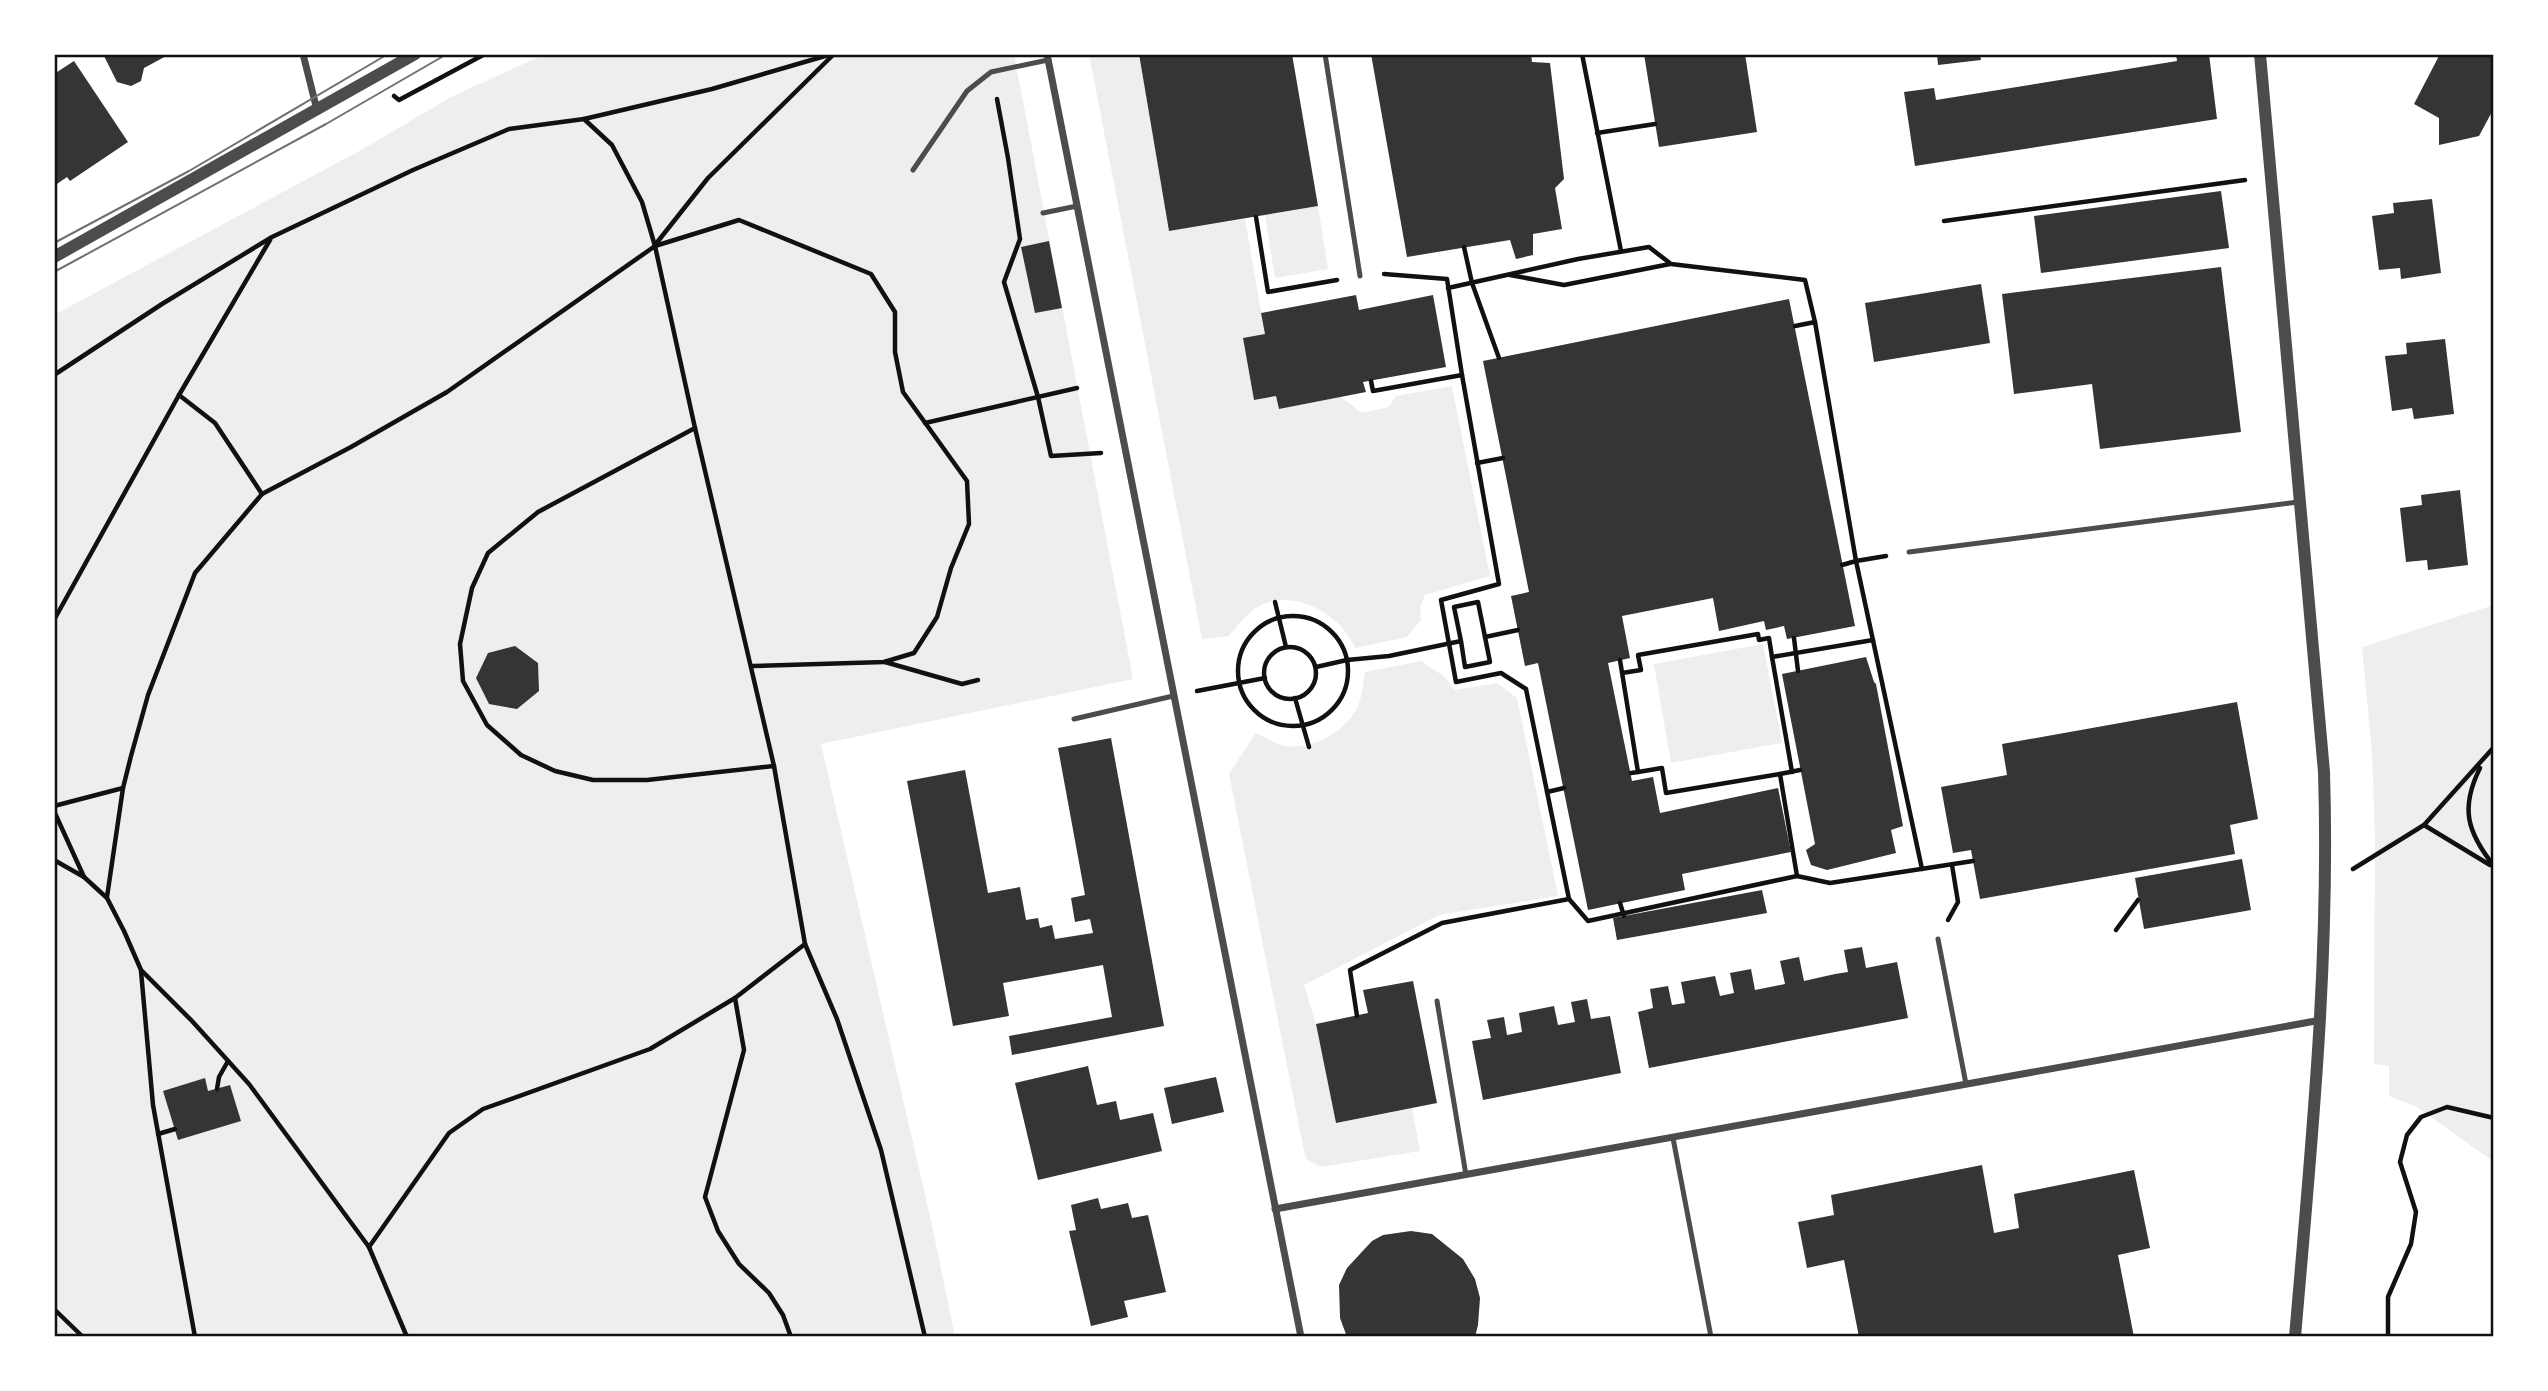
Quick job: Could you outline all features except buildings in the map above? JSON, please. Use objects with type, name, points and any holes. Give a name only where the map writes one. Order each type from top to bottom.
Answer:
[{"type":"street","points":[[303,54],[317,110]]},
{"type":"street","points":[[54,257],[415,54]]},
{"type":"street","points":[[2260,54],[2324,772],[2325,886],[2321,1020],[2295,1337]]},
{"type":"street","points":[[1047,57],[1301,1337]]},
{"type":"street","points":[[1275,1209],[2321,1020]]},
{"type":"lane","points":[[1325,54],[1360,276]]},
{"type":"lane","points":[[913,170],[967,91],[991,72],[1047,57]]},
{"type":"lane","points":[[1043,213],[1077,206]]},
{"type":"lane","points":[[1909,552],[2300,502]]},
{"type":"lane","points":[[1074,719],[1173,696]]},
{"type":"lane","points":[[1938,939],[1966,1084]]},
{"type":"lane","points":[[1437,1001],[1466,1175]]},
{"type":"lane","points":[[1673,1138],[1711,1337]]},
{"type":"path","points":[[54,375],[162,304],[272,237],[413,170],[509,129],[584,119],[712,89],[833,54]]},
{"type":"path","points":[[107,898],[123,788],[148,695],[195,573],[262,494],[447,392],[655,246],[708,178],[833,54]]},
{"type":"path","points":[[1582,54],[1621,251]]},
{"type":"path","points":[[991,72],[1020,239],[1004,282],[1038,397],[1051,456],[1125,451]]},
{"type":"path","points":[[584,119],[612,145],[642,202],[655,246],[775,766],[805,944],[836,1019],[881,1150],[925,1337]]},
{"type":"path","points":[[1597,133],[1655,124]]},
{"type":"path","points":[[1944,221],[2227,183]]},
{"type":"path","points":[[655,246],[739,220],[871,274],[895,312],[895,352],[903,392],[967,481],[969,524],[951,568],[937,617],[914,653],[884,662],[752,666]]},
{"type":"path","points":[[54,620],[178,395],[272,237]]},
{"type":"path","points":[[1465,247],[1472,283],[1499,358]]},
{"type":"path","points":[[1448,288],[1649,247],[1671,264]]},
{"type":"path","points":[[1507,275],[1564,285],[1671,264],[1805,280],[1815,322],[1856,561],[1922,869]]},
{"type":"path","points":[[1795,326],[1815,322]]},
{"type":"path","points":[[1371,381],[1373,391],[1462,376],[1499,584],[1441,600],[1456,682],[1501,673],[1526,689],[1569,899],[1588,921],[1753,889],[1797,876],[1830,883],[1973,861]]},
{"type":"path","points":[[925,423],[1077,388]]},
{"type":"path","points":[[178,395],[215,423],[262,494]]},
{"type":"path","points":[[695,428],[538,512],[488,553],[472,588],[460,644],[463,681],[487,724],[521,755],[555,771],[593,780],[647,780],[775,766]]},
{"type":"path","points":[[1477,463],[1503,458]]},
{"type":"path","points":[[1842,565],[1909,552]]},
{"type":"path","points":[[1275,601],[1286,647]]},
{"type":"path","points":[[1478,602],[1490,662],[1465,667],[1461,641],[1454,607],[1478,602]]},
{"type":"path","points":[[1292,616],[1321,623],[1340,642],[1347,660],[1348,681],[1340,701],[1325,717],[1303,726],[1278,725],[1258,715],[1241,692],[1239,684],[1237,672],[1241,650],[1253,632],[1279,618],[1292,616]]},
{"type":"path","points":[[1485,637],[1518,630]]},
{"type":"path","points":[[1622,673],[1641,670],[1638,655],[1758,634],[1759,640],[1769,638],[1792,772]]},
{"type":"path","points":[[1794,638],[1798,671]]},
{"type":"path","points":[[1772,657],[1873,640]]},
{"type":"path","points":[[1316,667],[1461,641]]},
{"type":"path","points":[[1286,647],[1306,651],[1316,667],[1313,685],[1308,692],[1295,698],[1281,697],[1273,692],[1265,678],[1267,660],[1279,649],[1286,647]]},
{"type":"path","points":[[1620,660],[1638,772]]},
{"type":"path","points":[[884,662],[962,684],[978,680]]},
{"type":"path","points":[[1173,696],[1265,678]]},
{"type":"path","points":[[1295,698],[1309,747]]},
{"type":"path","points":[[2494,747],[2470,787],[2468,817],[2477,844],[2494,867]]},
{"type":"path","points":[[2325,886],[2424,825],[2484,761]]},
{"type":"path","points":[[1630,774],[1661,768],[1666,793],[1800,770]]},
{"type":"path","points":[[1780,774],[1797,876]]},
{"type":"path","points":[[84,877],[54,808],[123,788]]},
{"type":"path","points":[[1547,792],[1564,788]]},
{"type":"path","points":[[2424,825],[2494,867]]},
{"type":"path","points":[[54,860],[84,877],[107,898],[141,970],[153,1105],[195,1337]]},
{"type":"path","points":[[1952,864],[1958,902]]},
{"type":"path","points":[[1357,1016],[1350,970],[1441,923],[1569,899]]},
{"type":"path","points":[[2116,930],[2138,900]]},
{"type":"path","points":[[1620,904],[1623,915]]},
{"type":"path","points":[[369,1247],[449,1133],[483,1109],[650,1049],[735,998],[805,944]]},
{"type":"path","points":[[141,970],[249,1084],[369,1247],[407,1337]]},
{"type":"path","points":[[735,998],[744,1049],[705,1197],[718,1231],[739,1264],[769,1293],[783,1315],[791,1337]]},
{"type":"path","points":[[217,1089],[219,1077],[228,1061]]},
{"type":"path","points":[[2388,1337],[2388,1297],[2411,1244],[2416,1212],[2400,1162],[2407,1135],[2421,1117],[2447,1107],[2494,1118]]},
{"type":"path","points":[[158,1134],[175,1129]]},
{"type":"path","points":[[54,1309],[83,1337]]},
{"type":"shaded area","points":[[545,54],[1014,54],[1133,679],[821,744],[932,1225],[955,1337],[54,1337],[54,315],[363,149],[451,97]]},
{"type":"shaded area","points":[[1089,54],[1139,54],[1169,231],[1245,219],[1265,334],[1243,339],[1254,400],[1276,396],[1279,409],[1341,397],[1362,413],[1389,407],[1396,396],[1452,386],[1490,576],[1425,595],[1420,607],[1421,620],[1407,637],[1355,648],[1348,635],[1326,614],[1299,602],[1284,600],[1269,602],[1256,608],[1229,636],[1202,639]]},
{"type":"shaded area","points":[[1318,206],[1328,269],[1275,278],[1265,215]]},
{"type":"shaded area","points":[[2494,605],[2494,1162],[2417,1107],[2389,1096],[2389,1066],[2374,1064],[2375,836],[2372,752],[2362,647]]},
{"type":"shaded area","points":[[1763,644],[1782,743],[1671,763],[1654,664]]},
{"type":"shaded area","points":[[1421,661],[1445,677],[1454,690],[1497,683],[1517,698],[1558,896],[1439,915],[1304,985],[1316,1024],[1336,1123],[1412,1108],[1420,1151],[1321,1167],[1305,1156],[1229,774],[1256,733],[1281,745],[1292,746],[1303,746],[1324,739],[1342,727],[1356,710],[1365,672]]},
{"type":"tram line","points":[[54,243],[189,171],[388,54]]},
{"type":"tram line","points":[[54,272],[326,124],[447,54]]}]
